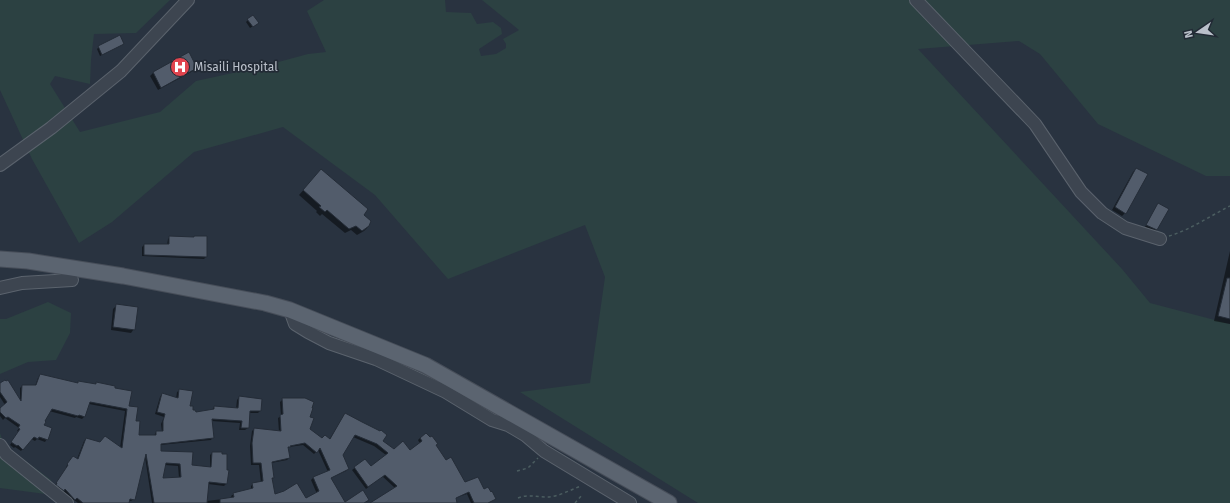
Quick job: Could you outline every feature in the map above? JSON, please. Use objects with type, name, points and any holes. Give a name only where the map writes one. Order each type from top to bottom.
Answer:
[{"type":"main road","points":[[0,260],[28,261],[123,276],[265,303],[290,310],[425,365],[669,503]]},
{"type":"street","points":[[0,165],[51,128],[121,71],[188,0]]},
{"type":"street","points":[[916,0],[1035,124],[1081,192],[1102,213],[1125,228],[1160,239]]},
{"type":"street","points":[[0,288],[22,283],[72,280]]},
{"type":"street","points":[[290,310],[295,324],[308,332],[329,343],[376,359],[446,392],[492,420],[508,425],[524,435],[545,452],[630,503]]},
{"type":"street","points":[[0,445],[6,454],[68,503]]},
{"type":"path","points":[[1160,239],[1183,232],[1230,206]]},
{"type":"path","points":[[517,471],[528,468],[545,452]]},
{"type":"path","points":[[518,498],[522,496],[553,496],[594,481]]},
{"type":"path","points":[[576,503],[582,495]]},
{"type":"green space","points":[[0,0],[170,0],[136,33],[94,34],[90,84],[55,76],[50,84],[80,132],[160,112],[196,81],[260,67],[308,54],[326,52],[307,11],[324,0],[445,0],[446,12],[471,13],[477,24],[493,22],[501,28],[502,34],[479,49],[481,56],[496,54],[506,48],[506,44],[503,39],[519,30],[482,0],[1230,0],[1230,176],[1206,176],[1098,124],[1040,54],[1019,41],[918,49],[1122,269],[1150,303],[1230,324],[1230,503],[698,503],[520,392],[590,383],[605,277],[585,225],[448,279],[375,195],[283,127],[194,152],[112,222],[79,243],[32,159],[0,90]]},
{"type":"green space","points":[[48,302],[71,313],[70,333],[56,360],[28,362],[0,374],[0,319],[6,319]]},
{"type":"green space","points":[[0,433],[4,445],[51,480],[53,495],[0,488]]},
{"type":"building","points":[[253,15],[259,23],[253,27],[247,19]]},
{"type":"building","points":[[120,35],[124,44],[102,55],[98,46]]},
{"type":"building","points":[[189,52],[197,68],[161,88],[153,72]]},
{"type":"building","points":[[1136,168],[1148,174],[1126,214],[1115,207]]},
{"type":"building","points":[[321,169],[368,209],[364,215],[371,221],[369,226],[362,231],[356,226],[349,229],[327,210],[325,212],[319,207],[321,206],[303,190]]},
{"type":"building","points":[[1158,203],[1169,209],[1157,230],[1146,225]]},
{"type":"building","points":[[169,236],[207,236],[207,257],[144,255],[144,244],[169,244]]},
{"type":"building","points":[[1227,278],[1230,278],[1230,319],[1218,316]]},
{"type":"building","points":[[116,304],[138,307],[135,330],[113,327]]},
{"type":"building","points":[[40,374],[78,383],[78,381],[96,384],[96,382],[115,386],[115,388],[132,391],[129,406],[138,407],[136,421],[140,421],[139,435],[156,435],[156,431],[163,431],[165,414],[157,412],[162,393],[178,398],[179,389],[193,391],[190,406],[193,406],[193,410],[196,412],[214,409],[214,406],[238,408],[239,396],[262,399],[261,411],[250,411],[249,428],[241,428],[242,421],[212,419],[214,438],[161,444],[161,451],[193,452],[192,465],[211,467],[212,452],[222,452],[222,454],[227,454],[227,470],[229,470],[227,484],[209,482],[207,503],[154,503],[146,454],[135,500],[130,499],[129,503],[83,503],[77,498],[75,500],[65,489],[64,491],[56,485],[56,483],[73,456],[78,459],[86,438],[100,442],[105,436],[122,448],[127,409],[90,402],[85,417],[52,409],[44,425],[52,428],[48,440],[34,437],[23,450],[18,445],[17,446],[11,442],[20,429],[18,428],[20,425],[8,417],[6,418],[0,412],[0,408],[7,402],[0,392],[0,383],[8,380],[21,401],[22,385],[36,385]],"holes":[[[166,463],[180,464],[181,477],[163,478]]]},
{"type":"building","points":[[282,398],[305,398],[314,402],[310,417],[314,418],[310,429],[322,438],[325,435],[330,439],[345,413],[380,431],[381,430],[387,435],[383,441],[394,449],[403,441],[410,450],[422,441],[420,438],[426,433],[430,437],[432,436],[438,444],[436,445],[446,460],[451,457],[465,482],[478,477],[484,489],[488,487],[496,499],[488,503],[474,503],[469,492],[456,498],[457,503],[370,503],[397,486],[385,475],[368,487],[354,467],[365,459],[371,466],[388,453],[377,444],[355,435],[343,455],[349,469],[331,478],[345,502],[363,490],[369,500],[364,503],[220,503],[220,499],[234,497],[233,493],[253,488],[252,483],[263,481],[261,463],[253,463],[252,443],[254,428],[281,431],[280,415],[283,414]],"holes":[[[305,443],[317,453],[320,448],[330,470],[313,477],[319,491],[306,498],[297,483],[284,491],[275,494],[272,478],[274,478],[272,462],[290,458],[288,447],[291,447],[290,446]]]},
{"type":"place","name":"Misaili Hospital","points":[[180,67]]}]
